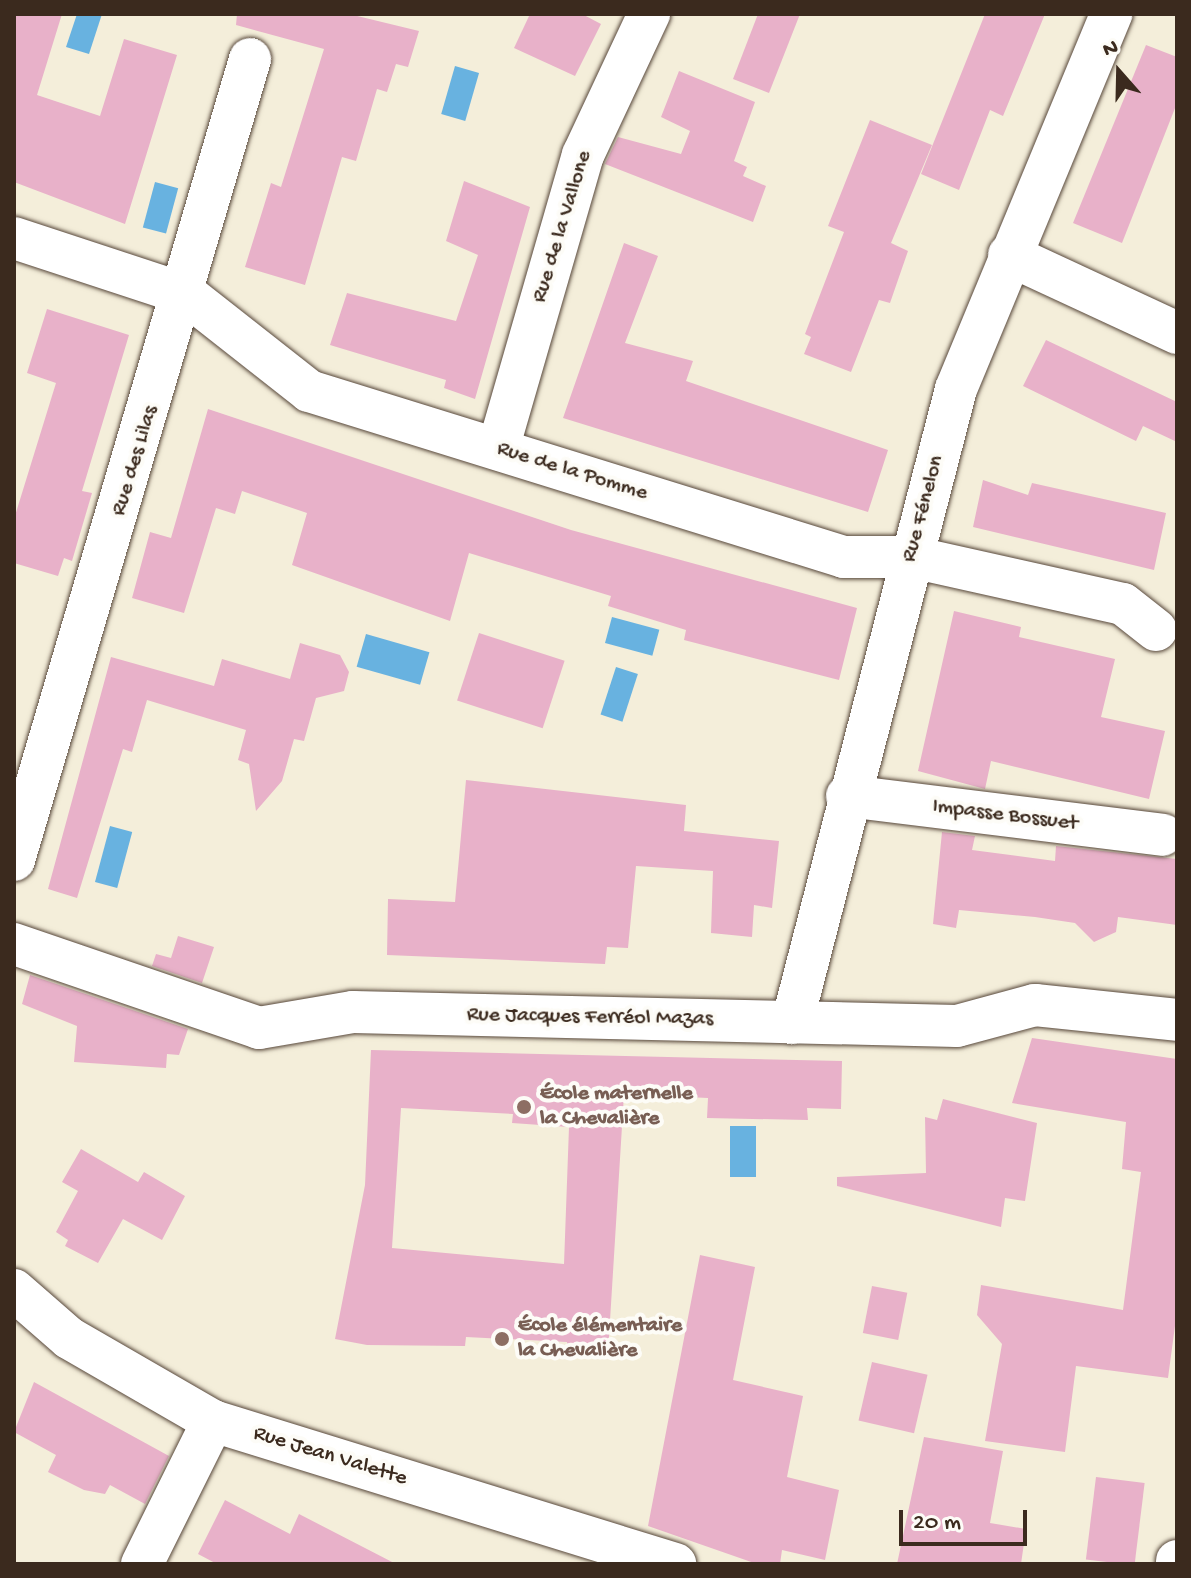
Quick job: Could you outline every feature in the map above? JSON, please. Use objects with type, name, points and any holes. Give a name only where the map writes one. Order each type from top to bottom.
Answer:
[{"type":"street","name":"Rue de la Vallone","points":[[498,449],[583,155],[649,14]]},
{"type":"street","name":"Rue Fénelon","points":[[792,1023],[847,796],[956,389],[1111,14]]},
{"type":"street","name":"Rue des Lilas","points":[[14,860],[187,295],[250,59]]},
{"type":"street","name":"Rue de la Pomme","points":[[14,238],[187,295],[309,391],[844,557],[912,557],[1123,604],[1156,630]]},
{"type":"street","points":[[1009,255],[1177,333]]},
{"type":"street","name":"Impasse Bossuet","points":[[847,796],[1163,835]]},
{"type":"street","name":"Rue Jacques Ferréol Mazas","points":[[14,944],[259,1028],[353,1012],[957,1026],[1035,1005],[1177,1020]]},
{"type":"street","name":"Rue Jean Valette","points":[[14,1290],[69,1338],[213,1421],[675,1564]]},
{"type":"street","points":[[142,1564],[213,1421]]},
{"type":"water","points":[[77,14],[102,14],[89,54],[66,47]]},
{"type":"water","points":[[455,66],[479,73],[465,121],[441,114]]},
{"type":"water","points":[[155,182],[178,188],[166,234],[143,227]]},
{"type":"water","points":[[612,617],[659,630],[652,656],[605,643]]},
{"type":"water","points":[[366,634],[429,652],[420,685],[357,667]]},
{"type":"water","points":[[616,667],[638,674],[622,722],[601,715]]},
{"type":"water","points":[[110,826],[132,832],[117,888],[95,882]]},
{"type":"water","points":[[730,1126],[756,1126],[756,1177],[730,1177]]},
{"type":"building","points":[[14,14],[62,14],[37,95],[100,116],[124,39],[177,55],[125,224],[14,182]]},
{"type":"building","points":[[237,14],[349,14],[419,31],[408,67],[396,64],[387,92],[377,89],[356,161],[342,157],[305,285],[245,267],[271,183],[281,187],[324,49],[236,25]]},
{"type":"building","points":[[530,14],[582,14],[601,24],[575,76],[514,48]]},
{"type":"building","points":[[758,14],[800,14],[769,93],[733,79]]},
{"type":"building","points":[[985,14],[1045,14],[1003,116],[990,110],[959,190],[921,174]]},
{"type":"building","points":[[1146,45],[1177,57],[1177,103],[1122,243],[1073,223]]},
{"type":"building","points":[[679,71],[755,102],[734,161],[747,167],[743,176],[766,186],[753,222],[605,164],[618,137],[681,154],[690,131],[661,117]]},
{"type":"building","points":[[870,120],[932,145],[891,243],[908,251],[890,303],[879,300],[851,372],[804,354],[811,337],[805,334],[844,232],[828,226]]},
{"type":"building","points":[[464,181],[530,207],[475,399],[444,388],[446,380],[330,345],[347,293],[456,321],[478,255],[446,241]]},
{"type":"building","points":[[624,243],[658,256],[625,343],[693,361],[686,381],[888,450],[868,512],[563,418]]},
{"type":"building","points":[[47,309],[129,335],[82,491],[92,493],[72,561],[64,558],[58,576],[14,563],[14,519],[56,383],[27,373]]},
{"type":"building","points":[[1046,340],[1177,402],[1177,442],[1143,426],[1136,441],[1023,386]]},
{"type":"building","points":[[208,409],[571,530],[857,608],[839,680],[684,640],[686,630],[608,606],[611,596],[469,553],[450,621],[292,565],[307,513],[242,491],[235,514],[216,508],[184,613],[132,598],[150,532],[171,538]]},
{"type":"building","points":[[983,480],[1028,495],[1032,483],[1166,513],[1154,570],[973,527]]},
{"type":"building","points":[[954,611],[1021,627],[1019,637],[1115,659],[1101,717],[1165,731],[1149,799],[991,761],[985,789],[918,771]]},
{"type":"building","points":[[479,633],[565,661],[543,728],[457,701]]},
{"type":"building","points":[[300,643],[340,655],[349,672],[344,691],[316,698],[304,741],[294,739],[282,781],[256,811],[249,764],[238,760],[246,730],[147,700],[132,752],[123,749],[77,898],[48,889],[111,657],[214,686],[222,659],[290,679]]},
{"type":"building","points":[[466,780],[686,805],[684,831],[779,841],[772,908],[754,905],[752,937],[711,933],[713,871],[636,866],[628,948],[607,947],[605,964],[387,955],[388,899],[455,902]]},
{"type":"building","points":[[942,832],[975,836],[972,850],[1055,861],[1056,846],[1177,859],[1177,925],[1118,917],[1116,932],[1094,942],[1075,923],[1035,917],[959,910],[956,928],[933,924]]},
{"type":"building","points":[[178,936],[214,947],[202,983],[152,966],[156,954],[171,958]]},
{"type":"building","points":[[30,975],[188,1029],[179,1055],[167,1054],[166,1068],[74,1062],[77,1026],[22,1004]]},
{"type":"building","points":[[1032,1038],[1177,1059],[1177,1311],[1168,1378],[1076,1366],[1065,1452],[985,1441],[1002,1344],[977,1315],[981,1285],[1123,1310],[1141,1172],[1122,1169],[1126,1122],[1012,1103]]},
{"type":"building","points":[[371,1050],[842,1061],[841,1109],[807,1108],[808,1120],[707,1118],[708,1098],[624,1094],[608,1353],[567,1350],[567,1342],[466,1337],[465,1346],[367,1345],[335,1339],[365,1185]],"holes":[[[401,1108],[513,1114],[512,1123],[569,1127],[564,1264],[392,1248]]]},
{"type":"building","points":[[943,1099],[1037,1123],[1025,1201],[1005,1198],[1001,1227],[837,1186],[837,1177],[926,1173],[925,1117],[937,1120]]},
{"type":"building","points":[[81,1149],[138,1182],[144,1172],[185,1196],[162,1240],[123,1219],[98,1263],[65,1246],[68,1240],[56,1232],[78,1191],[62,1182]]},
{"type":"building","points":[[700,1255],[755,1267],[733,1380],[803,1396],[787,1477],[839,1490],[825,1560],[782,1550],[780,1564],[757,1564],[648,1526]]},
{"type":"building","points":[[872,1286],[907,1293],[898,1340],[863,1333]]},
{"type":"building","points":[[872,1362],[928,1375],[914,1433],[859,1420]]},
{"type":"building","points":[[34,1382],[169,1456],[145,1504],[110,1485],[105,1494],[84,1490],[48,1472],[56,1455],[14,1432]]},
{"type":"building","points":[[924,1437],[1003,1451],[990,1523],[1026,1529],[1021,1564],[897,1564]]},
{"type":"building","points":[[1096,1477],[1145,1483],[1135,1564],[1086,1559]]},
{"type":"building","points":[[225,1500],[290,1534],[299,1514],[396,1564],[217,1564],[198,1554]]},
{"type":"place","name":"École maternelle la Chevalière","points":[[524,1107]]},
{"type":"place","name":"École élémentaire la Chevalière","points":[[502,1339]]}]
